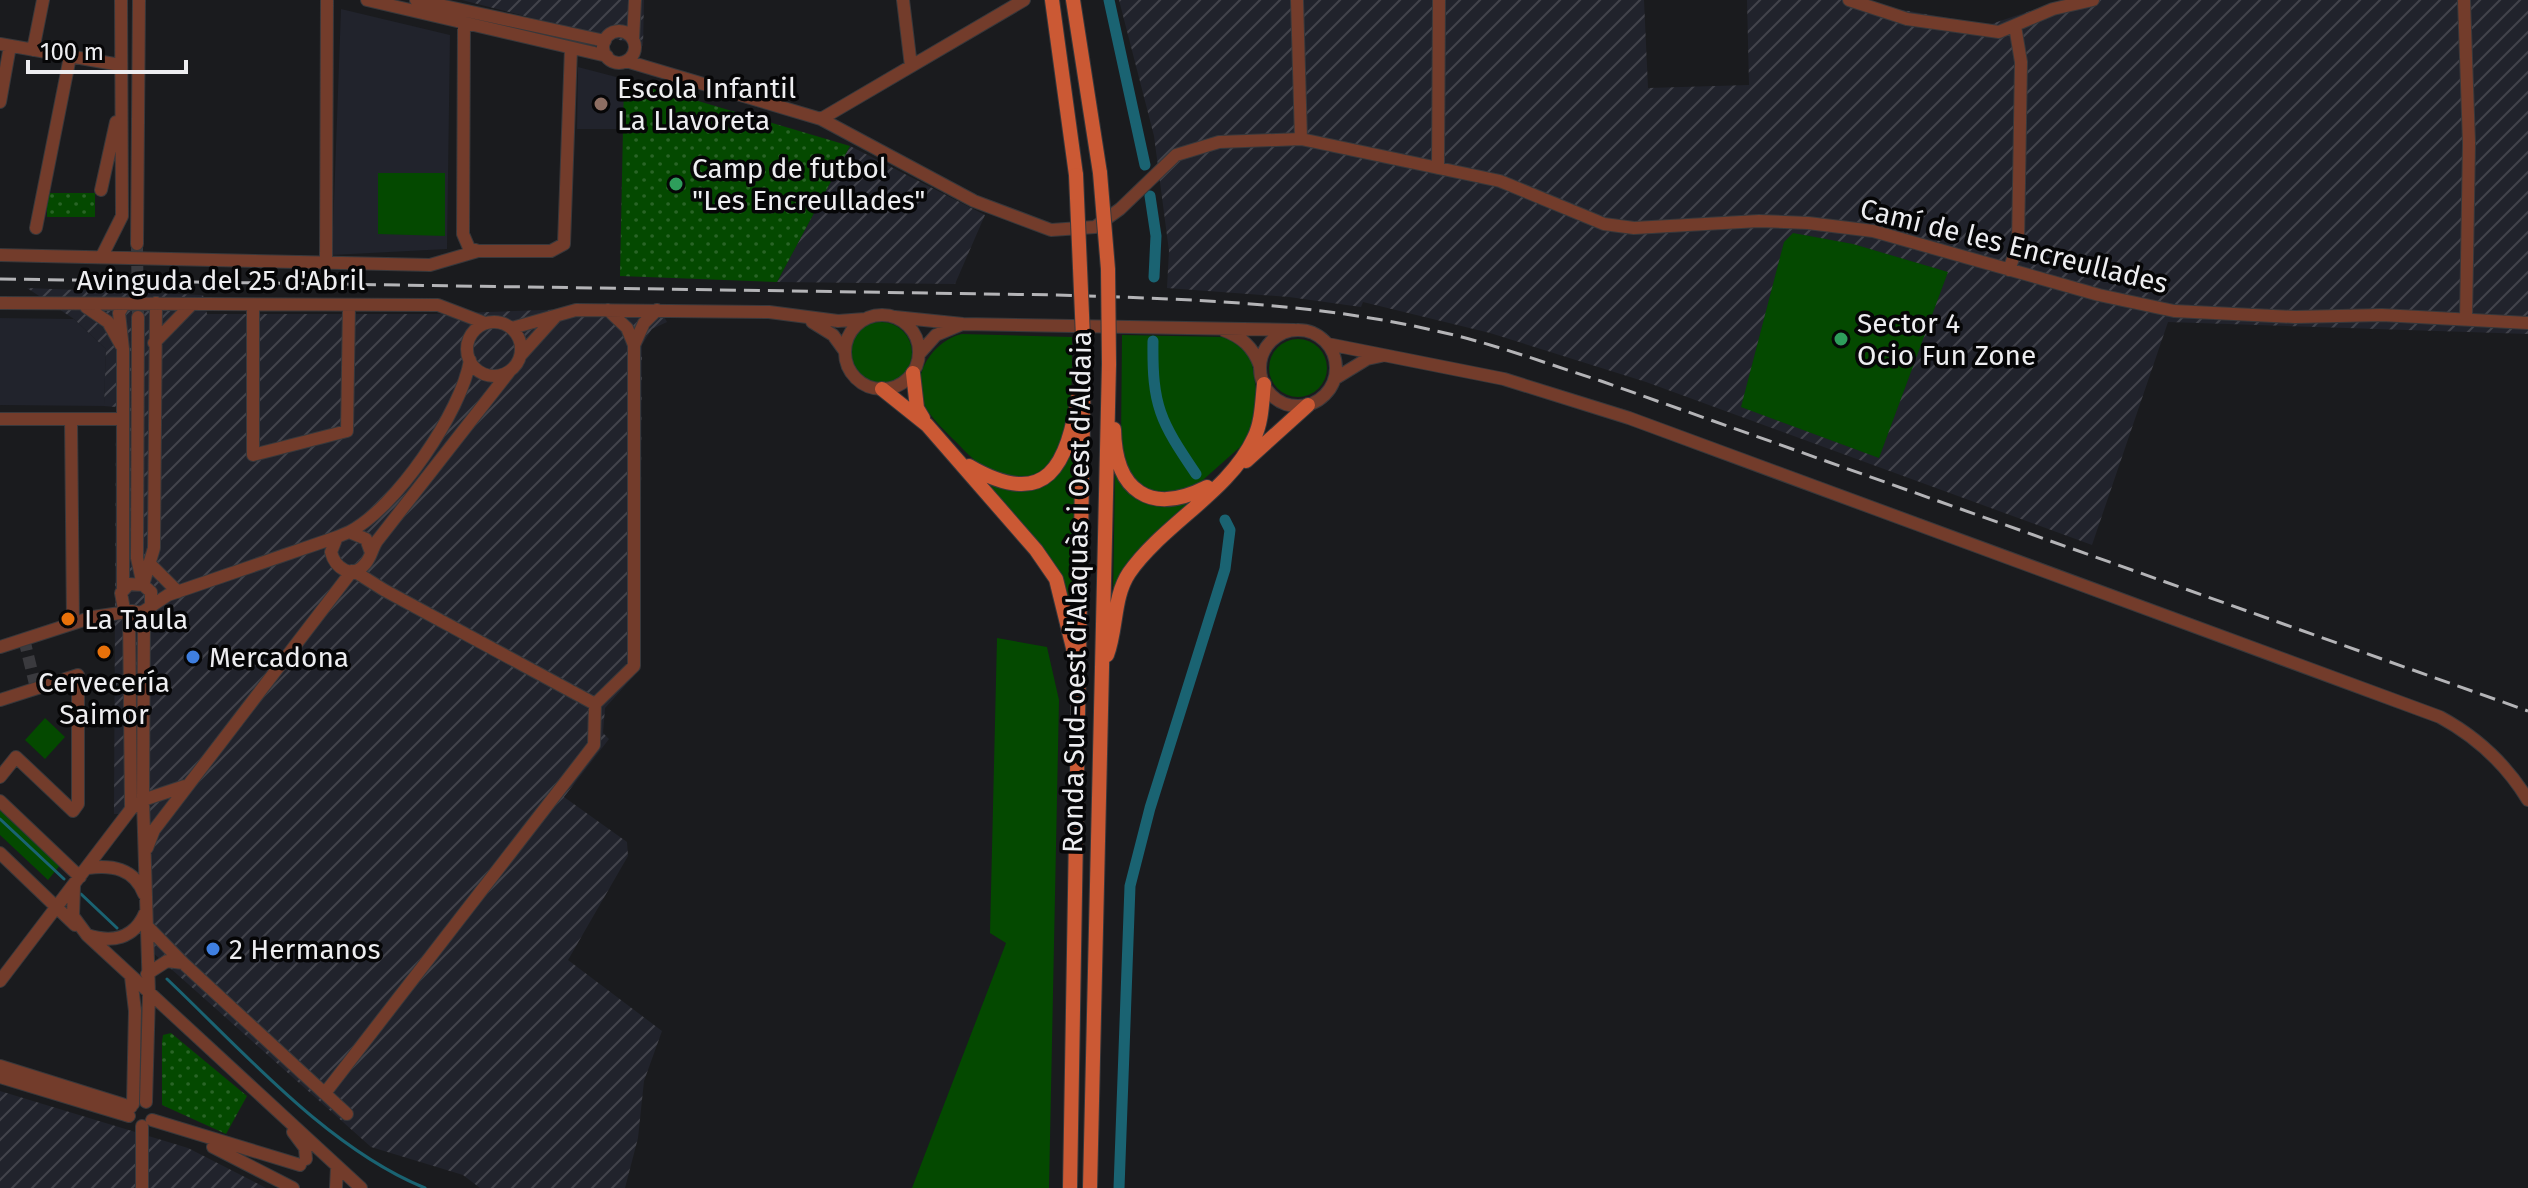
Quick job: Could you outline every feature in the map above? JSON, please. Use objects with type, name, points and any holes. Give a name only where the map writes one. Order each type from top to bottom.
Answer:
[{"type":"main road","name":"Ronda Sud-oest d'Alaquàs i Oest d'Aldaia","points":[[1052,0],[1076,175],[1084,361],[1070,1188]]},
{"type":"main road","name":"Ronda Sud-oest d'Alaquàs i Oest d'Aldaia","points":[[1073,0],[1100,173],[1108,269],[1109,364],[1090,1188]]},
{"type":"main road","points":[[960,461],[1006,484],[1033,482],[1051,472],[1068,448],[1084,361]]},
{"type":"main road","points":[[1109,364],[1114,385],[1116,455],[1134,488],[1153,498],[1174,500],[1222,480]]},
{"type":"main road","points":[[913,373],[917,408],[927,425]]},
{"type":"main road","points":[[1236,467],[1259,425],[1264,384]]},
{"type":"main road","points":[[882,389],[927,425],[1036,550],[1056,579],[1073,653],[1081,671]]},
{"type":"main road","points":[[1101,670],[1127,576],[1148,549],[1308,405]]},
{"type":"street","points":[[33,50],[43,0]]},
{"type":"street","points":[[102,256],[122,216],[121,0]]},
{"type":"street","points":[[137,244],[139,0]]},
{"type":"street","points":[[326,263],[327,0]]},
{"type":"street","points":[[367,0],[607,56],[615,62],[626,61],[634,43],[635,6]]},
{"type":"street","points":[[416,0],[608,38],[621,31],[653,66]]},
{"type":"street","points":[[903,0],[911,66]]},
{"type":"street","points":[[821,119],[1024,0]]},
{"type":"street","points":[[1297,0],[1301,139]]},
{"type":"street","points":[[1438,168],[1439,0]]},
{"type":"street","points":[[1849,0],[1923,21],[1999,32],[2053,9],[2093,0]]},
{"type":"street","points":[[2464,0],[2469,143],[2466,319]]},
{"type":"street","points":[[607,56],[608,38],[635,6]]},
{"type":"street","points":[[464,23],[463,234],[469,248],[478,251]]},
{"type":"street","points":[[2009,270],[2018,244],[2021,62],[2015,26]]},
{"type":"street","points":[[0,102],[5,45],[120,65]]},
{"type":"street","points":[[0,255],[430,265],[478,251],[551,251],[564,244],[571,48]]},
{"type":"street","points":[[36,228],[70,57]]},
{"type":"street","name":"Camí de les Encreullades","points":[[626,61],[653,66],[821,119],[974,201],[1051,230],[1095,227],[1120,209],[1176,155],[1219,142],[1301,139],[1500,181],[1604,224],[1634,228],[1759,221],[1873,231],[2099,295],[2174,311],[2295,317],[2382,315],[2528,323]]},
{"type":"street","points":[[101,190],[121,99]]},
{"type":"street","name":"Avinguda del 25 d'Abril","points":[[0,303],[441,306],[485,323]]},
{"type":"street","points":[[146,587],[154,548],[156,303]]},
{"type":"street","points":[[80,304],[108,322],[123,349]]},
{"type":"street","points":[[154,343],[191,305]]},
{"type":"street","points":[[253,305],[253,455],[347,431],[349,305]]},
{"type":"street","points":[[123,306],[119,313],[123,349],[124,590],[128,612],[131,809]]},
{"type":"street","points":[[0,647],[93,617],[148,608],[178,592],[343,534],[378,513],[400,489],[460,397],[470,360],[468,342],[458,322],[441,306]]},
{"type":"street","points":[[512,328],[571,310],[608,309],[769,312],[805,319],[865,319]]},
{"type":"street","points":[[325,1093],[594,745],[595,704],[634,666],[634,345],[627,328],[608,309]]},
{"type":"street","points":[[634,345],[644,323],[657,310]]},
{"type":"street","points":[[145,854],[154,830],[188,783],[336,597],[353,571],[369,556],[520,356],[558,314]]},
{"type":"street","points":[[844,350],[850,332],[875,315],[963,324],[1213,326],[1294,330],[1313,333],[1328,344],[1334,355],[1336,378]]},
{"type":"street","points":[[135,1107],[149,994],[143,800],[148,608],[146,587],[137,558],[138,317]]},
{"type":"street","points":[[895,317],[913,332],[919,354]]},
{"type":"street","points":[[805,319],[833,335],[844,350],[851,373],[859,382],[882,389],[905,381],[913,373],[919,354],[936,335],[963,324]]},
{"type":"street","points":[[468,342],[474,330],[485,323],[499,322],[512,328],[521,344],[520,356]]},
{"type":"street","points":[[1213,326],[1240,337],[1251,348],[1264,384],[1277,400],[1287,405],[1308,405],[1326,395],[1336,378],[1367,359],[1392,355]]},
{"type":"street","points":[[1260,367],[1270,342],[1294,330]]},
{"type":"street","points":[[1328,344],[1504,379],[1629,418],[2440,717],[2489,750],[2516,779],[2528,800]]},
{"type":"street","points":[[470,360],[487,375],[509,372]]},
{"type":"street","points":[[0,419],[123,419]]},
{"type":"street","points":[[71,419],[73,623]]},
{"type":"street","points":[[343,534],[366,539],[381,589]]},
{"type":"street","points":[[336,597],[335,562],[331,547],[343,534]]},
{"type":"street","points":[[301,548],[353,571],[595,704]]},
{"type":"street","points":[[93,617],[124,590],[137,558]]},
{"type":"street","points":[[150,564],[178,592]]},
{"type":"street","points":[[124,590],[146,587],[178,592]]},
{"type":"street","points":[[336,597],[351,589],[381,589]]},
{"type":"street","points":[[0,700],[78,675],[78,804],[73,811],[16,757],[0,777]]},
{"type":"street","points":[[143,778],[162,788],[188,783]]},
{"type":"street","points":[[0,981],[5,966],[80,877],[131,809],[143,800],[188,783]]},
{"type":"street","points":[[0,801],[80,877]]},
{"type":"street","points":[[0,853],[55,908],[361,1188]]},
{"type":"street","points":[[80,877],[106,866],[123,870],[141,886],[145,897]]},
{"type":"street","points":[[80,877],[73,916],[84,932],[115,940],[146,919]]},
{"type":"street","points":[[146,919],[183,963],[347,1114]]},
{"type":"street","points":[[147,974],[167,961],[183,963]]},
{"type":"street","points":[[131,977],[135,1011],[134,1123],[147,1123],[303,1162],[317,1155],[333,1162]]},
{"type":"street","points":[[147,1025],[155,1016],[175,1015]]},
{"type":"street","points":[[0,1066],[135,1107]]},
{"type":"street","points":[[0,1077],[154,1111],[147,1123],[142,1188]]},
{"type":"street","points":[[181,1131],[296,1188],[296,1177],[303,1162],[302,1143],[262,1097]]},
{"type":"street","points":[[333,1162],[336,1188]]},
{"type":"shaded area","points":[[462,0],[644,0],[643,46]]},
{"type":"shaded area","points":[[1119,0],[1644,0],[1648,88],[1749,85],[1747,0],[1867,0],[1892,8],[1988,25],[2063,0],[2528,0],[2528,334],[2168,322],[2092,545],[1646,382],[1490,333],[1363,302],[1361,307],[1289,297],[1167,288],[1169,251],[1154,136]]},
{"type":"shaded area","points":[[341,9],[450,35],[447,249],[332,255]]},
{"type":"shaded area","name":"Escola Infantil La Llavoreta","points":[[578,67],[624,79],[624,129],[577,129]]},
{"type":"shaded area","points":[[850,146],[985,215],[955,284],[777,282]]},
{"type":"shaded area","points":[[27,288],[203,295],[207,314],[433,314],[658,306],[667,322],[652,329],[642,345],[640,669],[605,708],[603,733],[609,739],[564,797],[627,842],[628,856],[568,960],[662,1031],[644,1081],[638,1138],[625,1188],[480,1188],[463,1175],[371,1147],[151,951],[150,814],[114,814],[116,407],[104,406],[106,349],[74,319]]},
{"type":"shaded area","points":[[0,318],[74,319],[106,349],[104,406],[0,405]]},
{"type":"shaded area","points":[[0,1091],[188,1148],[266,1188],[0,1188]]},
{"type":"green space","points":[[624,79],[850,146],[777,282],[620,276]]},
{"type":"green space","points":[[378,173],[445,173],[445,236],[378,234]]},
{"type":"green space","points":[[47,193],[95,193],[95,217],[47,217]]},
{"type":"green space","name":"Sector 4 Ocio Fun Zone","points":[[1793,233],[1853,244],[1948,272],[1879,458],[1741,407],[1784,242]]},
{"type":"green space","points":[[881,322],[903,331],[912,353],[903,375],[881,384],[859,375],[850,353],[859,331]]},
{"type":"green space","points":[[962,334],[1072,337],[1068,419],[1055,457],[1042,470],[1015,478],[990,471],[968,454],[927,409],[919,384],[925,364],[937,348]]},
{"type":"green space","points":[[1122,335],[1226,337],[1246,351],[1252,363],[1258,402],[1248,440],[1195,487],[1160,494],[1139,484],[1124,462],[1121,442]]},
{"type":"green space","points":[[1298,339],[1319,347],[1327,368],[1319,389],[1298,397],[1277,389],[1269,368],[1277,347]]},
{"type":"green space","points":[[1075,446],[1073,604],[1060,577],[985,482],[1012,489],[1039,485],[1061,470]]},
{"type":"green space","points":[[1115,472],[1153,504],[1189,503],[1160,529],[1113,597]]},
{"type":"green space","points":[[997,638],[1047,647],[1059,700],[1049,1188],[912,1188],[1006,943],[990,933]]},
{"type":"green space","points":[[45,718],[65,737],[45,759],[25,740]]},
{"type":"green space","points":[[0,806],[61,864],[48,880],[0,835]]},
{"type":"green space","points":[[171,1033],[247,1096],[226,1134],[162,1105],[162,1042],[163,1035]]},
{"type":"waterway","points":[[1109,0],[1145,165]]},
{"type":"waterway","points":[[1150,196],[1156,236],[1154,277]]},
{"type":"waterway","points":[[1153,341],[1154,382],[1161,412],[1166,426],[1196,474]]},
{"type":"waterway","points":[[1119,1188],[1130,886],[1150,808],[1225,569],[1230,530],[1225,520]]},
{"type":"waterway","points":[[0,819],[64,879]]},
{"type":"waterway","points":[[81,894],[117,928]]},
{"type":"waterway","points":[[167,979],[320,1123],[354,1149],[425,1188]]},
{"type":"tunnel","points":[[137,248],[138,314]]},
{"type":"tunnel","points":[[24,639],[36,688]]},
{"type":"railway","points":[[0,279],[1057,295],[1246,304],[1386,321],[1475,340],[1601,381],[2528,711]]},
{"type":"place","name":"Escola Infantil La Llavoreta","points":[[601,104]]},
{"type":"place","name":"Camp de futbol \"Les Encreullades\"","points":[[676,184]]},
{"type":"place","name":"Sector 4 Ocio Fun Zone","points":[[1841,339]]},
{"type":"place","name":"La Taula","points":[[68,619]]},
{"type":"place","name":"Cervecería Saimor","points":[[104,652]]},
{"type":"place","name":"Mercadona","points":[[193,657]]},
{"type":"place","name":"2 Hermanos","points":[[213,949]]}]
